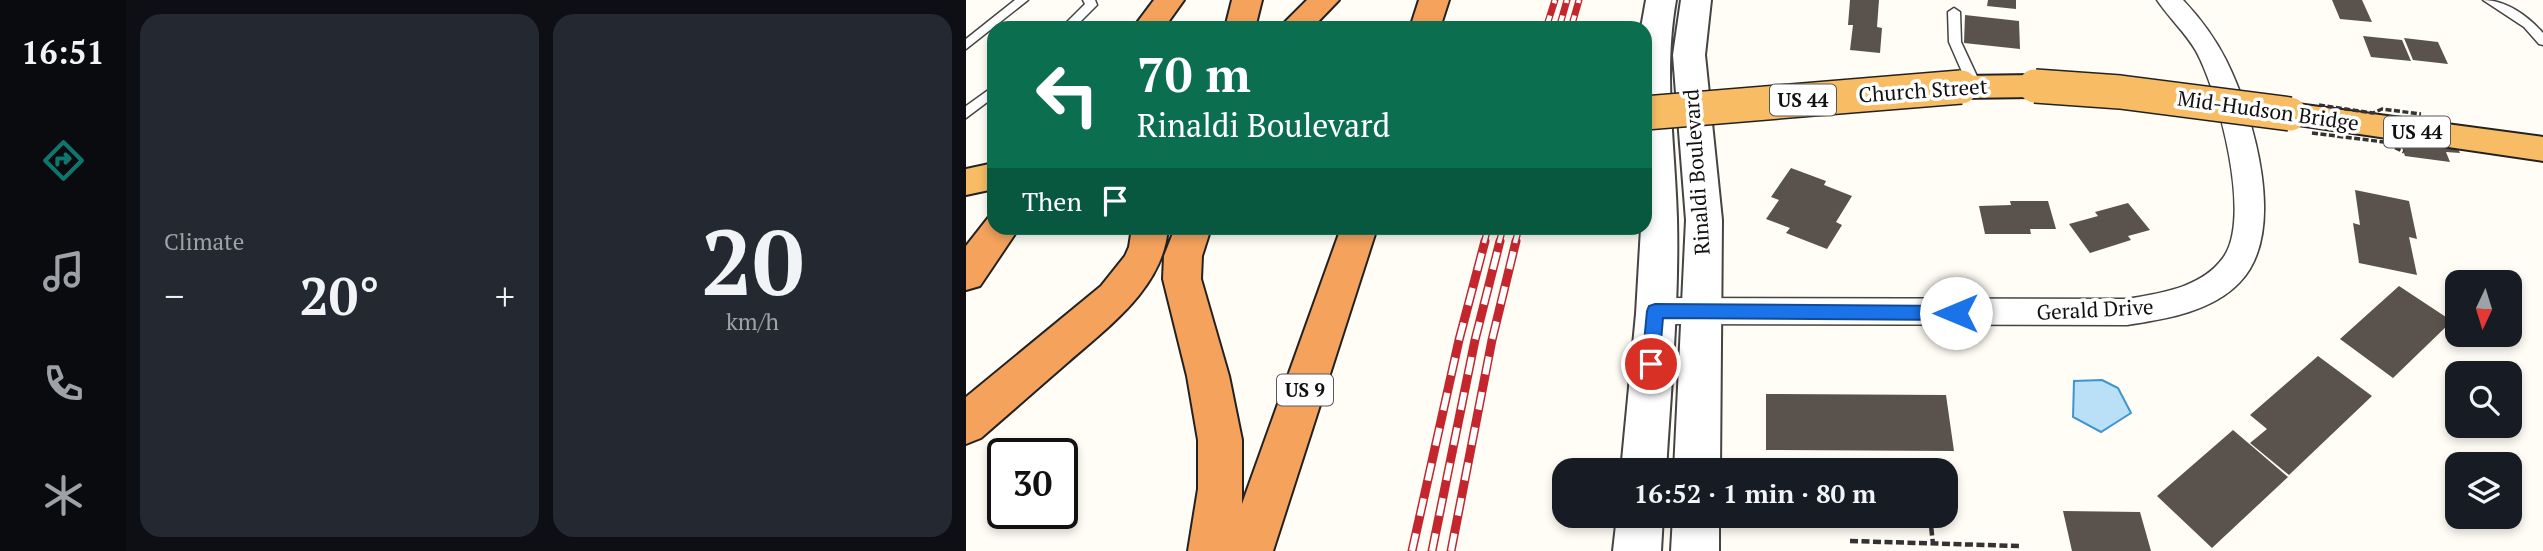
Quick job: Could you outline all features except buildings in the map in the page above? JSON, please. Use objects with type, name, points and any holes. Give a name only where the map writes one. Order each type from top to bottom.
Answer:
[{"type":"highway","points":[[1153,21],[1169,0]]},
{"type":"highway","points":[[1242,21],[1247,0]]},
{"type":"highway","points":[[1302,21],[1324,0]]},
{"type":"highway","points":[[1426,21],[1434,0]]},
{"type":"highway","name":"Church Street","points":[[1652,112],[1968,87],[2035,86]]},
{"type":"highway","name":"Mid-Hudson Bridge","points":[[2035,86],[2146,95],[2543,149]]},
{"type":"highway","points":[[966,160],[987,159]]},
{"type":"highway","points":[[966,182],[987,178]]},
{"type":"highway","points":[[966,275],[996,235]]},
{"type":"highway","points":[[966,424],[1115,297],[1132,277],[1144,256],[1148,235]]},
{"type":"highway","points":[[1190,235],[1183,256],[1182,279],[1208,376],[1220,440],[1220,489],[1212,551]]},
{"type":"highway","name":"US 9","points":[[1249,551],[1357,235]]},
{"type":"street","name":"Rinaldi Boulevard","points":[[1644,458],[1660,222],[1653,55],[1661,0]]},
{"type":"street","name":"Rinaldi Boulevard","points":[[1696,0],[1689,55],[1703,209],[1703,311],[1697,458]]},
{"type":"street","name":"Gerald Drive","points":[[1655,311],[2127,313],[2195,296],[2221,281],[2238,263],[2246,242],[2249,198],[2241,147],[2225,86],[2212,58],[2196,31],[2169,0]]},
{"type":"street","points":[[1637,551],[1639,528]]},
{"type":"street","points":[[1695,551],[1696,528]]},
{"type":"lane","points":[[996,21],[1022,0]]},
{"type":"lane","points":[[1074,21],[1091,5],[1089,0]]},
{"type":"lane","points":[[2489,0],[2528,24],[2543,41]]},
{"type":"lane","points":[[1954,12],[1955,42],[1968,87]]},
{"type":"lane","points":[[966,45],[987,28]]},
{"type":"lane","points":[[966,113],[987,96]]},
{"type":"path","points":[[1931,528],[1933,544]]},
{"type":"path","points":[[1850,541],[2020,545]]},
{"type":"water","points":[[2102,380],[2118,388],[2131,413],[2101,432],[2073,417],[2074,381]]},
{"type":"railway","points":[[1548,21],[1555,0]]},
{"type":"railway","points":[[1561,21],[1567,0]]},
{"type":"railway","points":[[1573,21],[1579,0]]},
{"type":"railway","points":[[1484,243],[1486,235]]},
{"type":"railway","points":[[1499,243],[1501,235]]},
{"type":"railway","points":[[1515,243],[1517,235]]},
{"type":"railway","points":[[1412,551],[1459,340],[1485,241]]},
{"type":"railway","points":[[1432,551],[1475,340],[1500,241]]},
{"type":"railway","points":[[1451,551],[1492,340],[1516,241]]},
{"type":"route","points":[[1651,364],[1655,311],[1956,313]]}]
